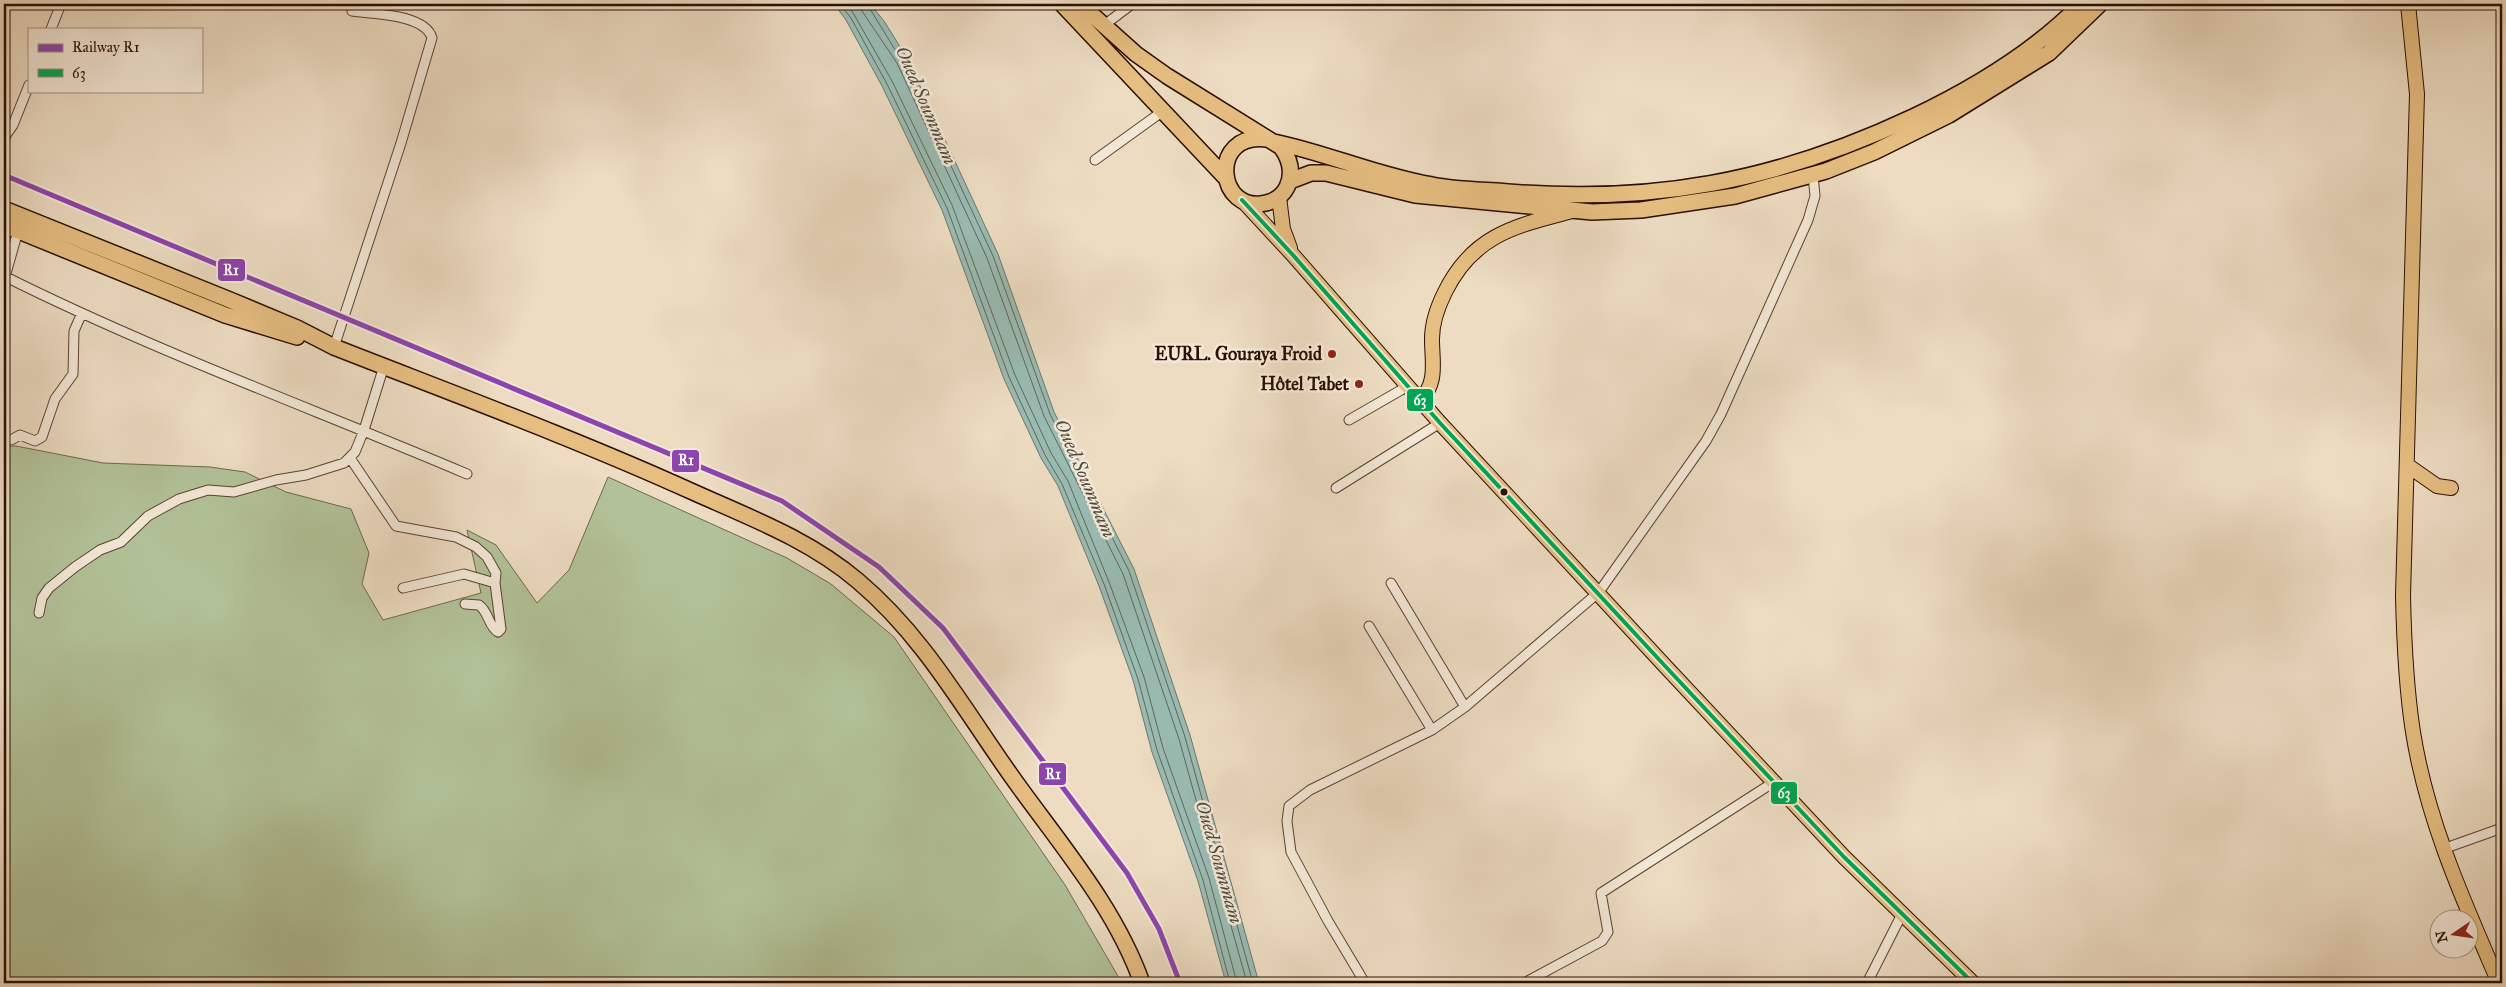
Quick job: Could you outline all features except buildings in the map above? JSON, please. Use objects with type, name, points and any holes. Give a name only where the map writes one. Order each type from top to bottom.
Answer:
[{"type":"highway","points":[[1062,4],[1225,177]]},
{"type":"highway","points":[[1080,4],[1103,26],[1167,76],[1253,128],[1270,140],[1286,154],[1290,163],[1290,181],[1279,197],[1261,204],[1242,200],[1228,186],[1225,177],[1225,168],[1232,150],[1248,140],[1270,140],[1311,150],[1380,173],[1433,186],[1576,196],[1646,194],[1759,174],[1822,154],[1898,124],[1981,83],[2040,41],[2081,4]]},
{"type":"highway","points":[[1290,181],[1311,173],[1326,173],[1415,195],[1575,210],[1641,210],[1692,204],[1735,196],[1813,175],[1874,152],[1949,116],[2049,53],[2100,4]]},
{"type":"highway","points":[[4,209],[297,328],[334,347],[657,476],[769,526],[811,548],[858,581],[898,619],[952,688],[1019,787],[1098,896],[1127,948],[1142,983]]},
{"type":"highway","points":[[11,228],[225,315],[294,337],[314,338]]},
{"type":"main road","points":[[2408,7],[2417,94],[2404,651],[2413,734],[2431,809],[2444,849],[2499,983]]},
{"type":"main road","points":[[1279,197],[1283,229],[1292,254]]},
{"type":"main road","points":[[1242,200],[1292,254],[1440,423],[1844,857],[1973,983]]},
{"type":"main road","points":[[1420,400],[1430,389],[1433,380],[1432,333],[1440,302],[1465,259],[1474,250],[1516,227],[1575,210]]},
{"type":"main road","points":[[2407,465],[2437,486],[2451,488]]},
{"type":"street","points":[[51,28],[61,4]]},
{"type":"street","points":[[1103,26],[1132,4]]},
{"type":"street","points":[[334,347],[401,143],[432,38],[430,31],[415,21],[352,11]]},
{"type":"street","points":[[4,138],[13,125],[28,88]]},
{"type":"street","points":[[1095,160],[1162,110]]},
{"type":"street","points":[[1366,983],[1328,921],[1291,852],[1287,821],[1289,806],[1310,790],[1432,730],[1465,706],[1599,592],[1706,441],[1721,414],[1808,220],[1815,196],[1813,175]]},
{"type":"street","points":[[11,228],[4,277],[183,359],[364,430],[467,474]]},
{"type":"street","points":[[11,440],[20,435],[35,441],[42,437],[54,399],[73,374],[74,331],[82,313]]},
{"type":"street","points":[[39,613],[45,593],[75,567],[100,550],[121,542],[148,516],[179,499],[208,490],[234,492],[276,480],[306,475],[344,462],[350,458],[364,430],[384,366]]},
{"type":"street","points":[[1349,420],[1408,386]]},
{"type":"street","points":[[1336,488],[1440,423]]},
{"type":"street","points":[[350,458],[396,526],[456,537],[466,541],[487,557],[494,566],[501,625],[500,631],[496,631],[492,627],[484,608],[474,604],[465,604]]},
{"type":"street","points":[[403,588],[464,574],[495,583]]},
{"type":"street","points":[[1391,583],[1465,706]]},
{"type":"street","points":[[1369,626],[1432,730]]},
{"type":"street","points":[[1524,983],[1602,941],[1608,932],[1601,893],[1774,782]]},
{"type":"street","points":[[2444,849],[2502,828]]},
{"type":"street","points":[[1867,983],[1902,914]]},
{"type":"green space","points":[[4,446],[16,446],[103,463],[210,467],[245,472],[286,492],[351,509],[369,553],[362,584],[383,620],[481,593],[467,530],[496,545],[537,603],[569,570],[608,477],[787,558],[831,584],[894,637],[1065,885],[1122,983],[4,983]]},
{"type":"water","name":"Oued Soummam","points":[[834,4],[870,4],[884,21],[907,58],[998,254],[1054,412],[1134,569],[1190,735],[1259,983],[1226,983],[1198,881],[1152,752],[1133,680],[1099,586],[1058,486],[1041,458],[1004,379],[942,210],[882,86],[846,20]]},
{"type":"rail line","name":"R1","points":[[4,175],[782,501],[879,567],[943,628],[1127,873],[1159,929],[1180,983]]},
{"type":"transit line","name":"63","points":[[1242,200],[1292,254],[1440,423],[1666,667],[1844,857],[1973,983]]},
{"type":"place","name":"EURL. Gouraya Froid","points":[[1332,354]]},
{"type":"place","name":"Hôtel Tabet","points":[[1359,384]]}]
